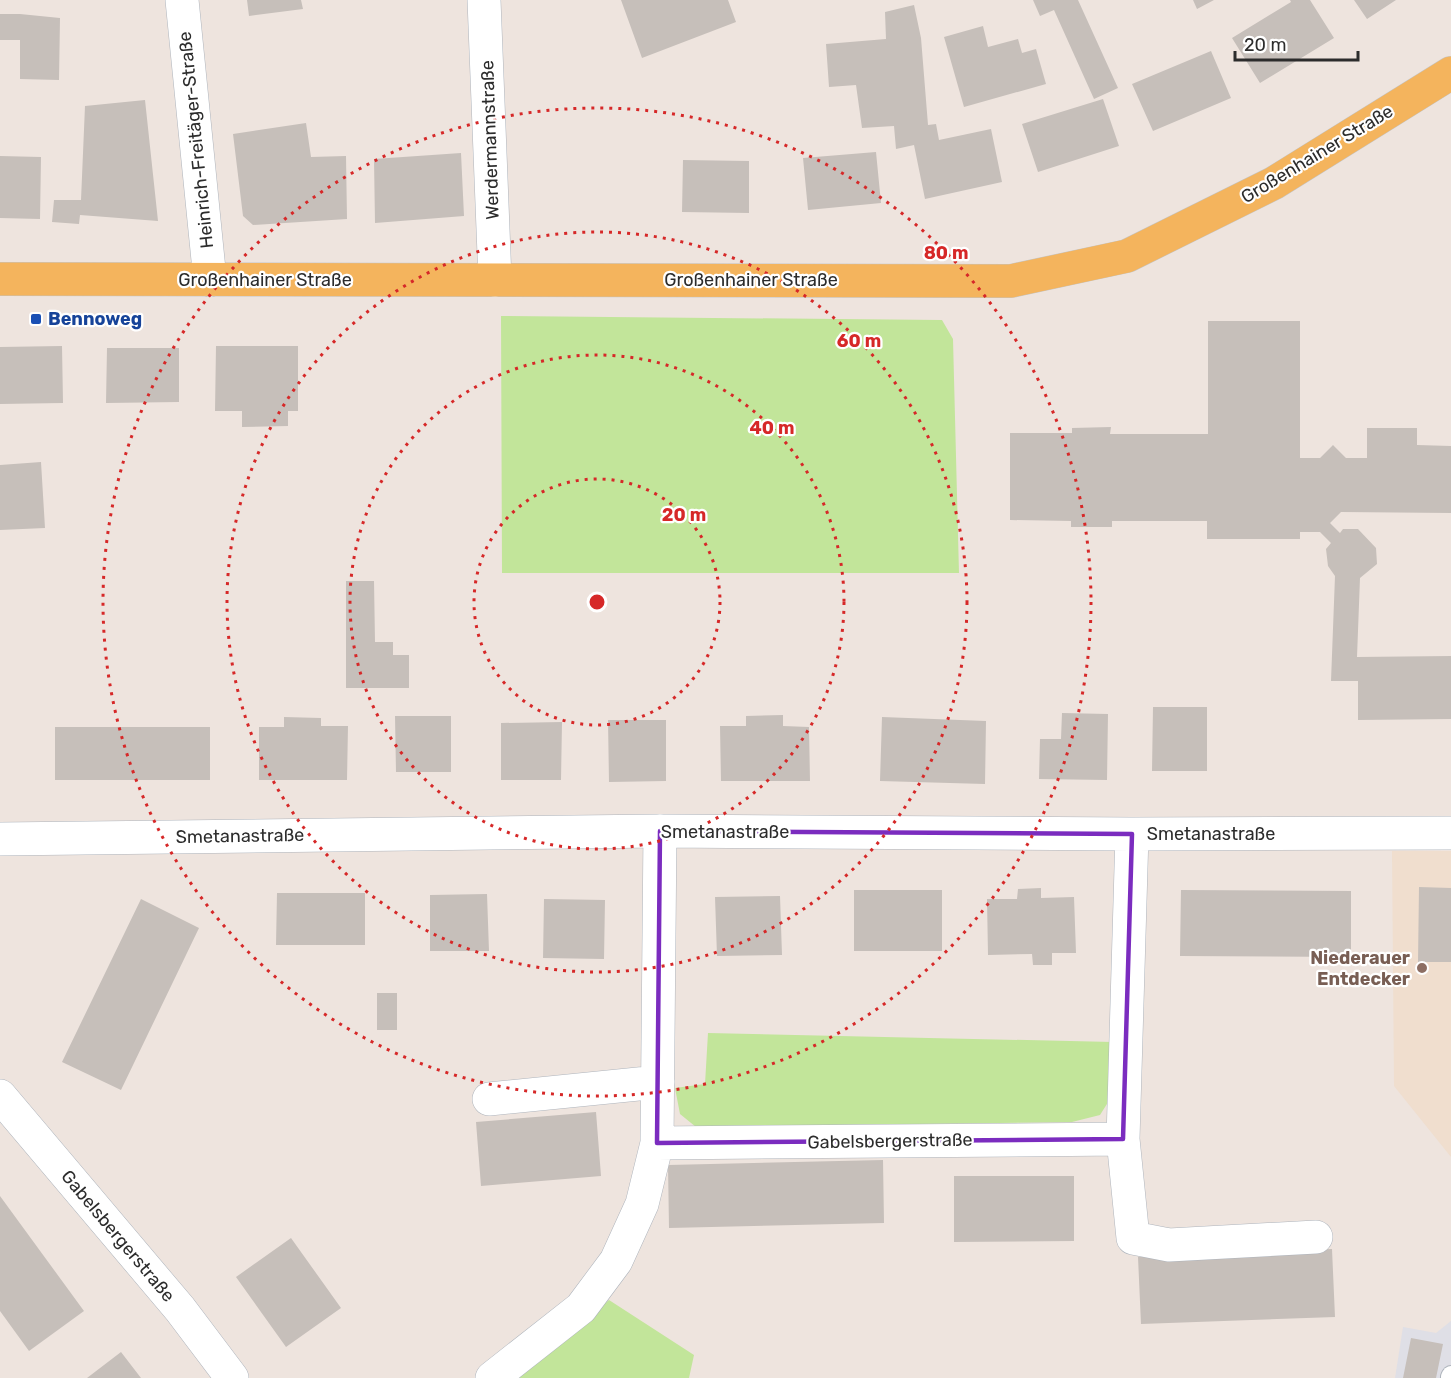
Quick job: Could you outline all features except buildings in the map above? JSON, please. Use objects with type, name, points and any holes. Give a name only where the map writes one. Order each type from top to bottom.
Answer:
[{"type":"main road","name":"Großenhainer Straße","points":[[0,279],[1011,281],[1127,256],[1274,183],[1451,73]]},
{"type":"street","name":"Heinrich-Freitäger-Straße","points":[[182,0],[210,280]]},
{"type":"street","name":"Werdermannstraße","points":[[484,0],[495,280]]},
{"type":"street","name":"Smetanastraße","points":[[0,839],[660,831],[1132,834],[1451,833]]},
{"type":"street","points":[[492,1378],[581,1308],[616,1261],[642,1204],[657,1143],[660,831]]},
{"type":"street","points":[[1132,834],[1123,1139],[1133,1238],[1169,1245],[1316,1237]]},
{"type":"street","points":[[489,1100],[658,1082]]},
{"type":"street","name":"Gabelsbergerstraße","points":[[0,1096],[180,1309],[232,1378]]},
{"type":"street","name":"Gabelsbergerstraße","points":[[657,1143],[1123,1139]]},
{"type":"highlighted area","points":[[660,831],[1132,834],[1123,1139],[657,1143]]},
{"type":"shaded area","name":"Niederauer Entdecker","points":[[1392,851],[1451,851],[1451,1157],[1394,1086]]},
{"type":"shaded area","points":[[1451,1321],[1451,1378],[1395,1378],[1403,1327],[1436,1333]]},
{"type":"green space","points":[[501,316],[942,320],[953,339],[959,573],[502,573]]},
{"type":"green space","points":[[708,1033],[1113,1042],[1112,1096],[1100,1115],[1072,1122],[696,1127],[680,1114],[675,1088],[705,1084]]},
{"type":"green space","points":[[609,1300],[694,1355],[689,1378],[512,1378]]},
{"type":"place","name":"Bennoweg","points":[[36,319]]},
{"type":"place","name":"Niederauer Entdecker","points":[[1422,968]]}]
